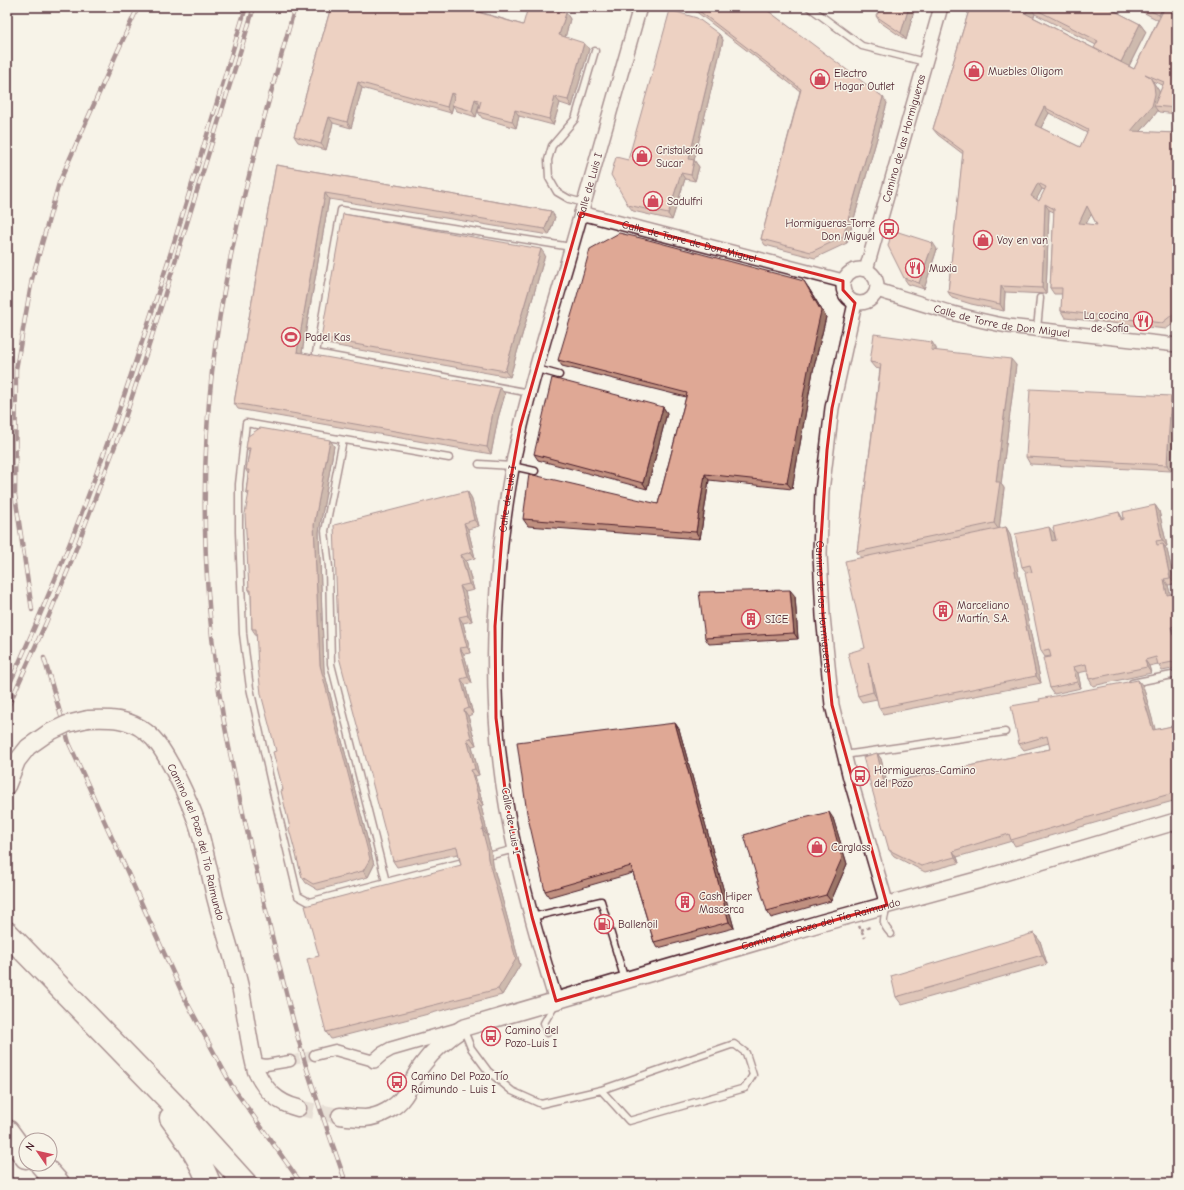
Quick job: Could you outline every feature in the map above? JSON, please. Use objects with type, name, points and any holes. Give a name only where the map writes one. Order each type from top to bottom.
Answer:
[{"type":"highway","points":[[7,933],[179,1110],[245,1183]]},
{"type":"highway","points":[[115,1045],[182,1132],[203,1168],[209,1183]]},
{"type":"highway","points":[[7,1125],[18,1138]]},
{"type":"highway","points":[[7,1131],[18,1146]]},
{"type":"highway","points":[[37,1172],[45,1183]]},
{"type":"highway","points":[[48,1172],[58,1183]]},
{"type":"street","name":"Calle de Luis I","points":[[556,1001],[532,917],[506,805],[496,718],[495,626],[498,574],[503,524],[520,427],[640,7]]},
{"type":"street","name":"Camino de las Hormigueras","points":[[866,270],[941,7]]},
{"type":"street","name":"Calle de Torre de Don Miguel","points":[[583,208],[843,281]]},
{"type":"street","points":[[857,269],[866,270],[873,274],[877,282],[877,290],[873,298],[865,303],[856,303],[848,298],[843,290],[843,281],[848,273],[857,269]]},
{"type":"street","name":"Calle de Torre de Don Miguel","points":[[877,290],[980,321],[1008,326],[1177,345]]},
{"type":"street","name":"Camino de las Hormigueras","points":[[856,303],[832,408],[822,491],[820,554],[823,616],[832,705],[844,755],[887,906]]},
{"type":"street","name":"Camino del Pozo del Tío Raimundo","points":[[7,786],[17,761],[28,747],[48,733],[68,724],[88,719],[116,719],[138,726],[154,739],[185,791],[199,828],[215,896],[240,989],[254,1063],[260,1079],[270,1093],[284,1104],[298,1108]]},
{"type":"street","name":"Camino del Pozo del Tío Raimundo","points":[[315,1055],[335,1050],[374,1061],[390,1049],[821,923],[982,879],[1177,821]]},
{"type":"street","name":"Camino del Pozo del Tío Raimundo","points":[[340,1116],[365,1118],[378,1115],[389,1110],[404,1097],[422,1065],[436,1049],[450,1036],[464,1028]]},
{"type":"street","points":[[254,1063],[266,1064],[290,1061]]},
{"type":"lane","points":[[809,7],[862,46],[925,62]]},
{"type":"lane","points":[[583,208],[557,192],[548,178],[548,160],[552,146],[575,120],[595,50]]},
{"type":"lane","points":[[530,392],[316,353],[341,210],[571,247]]},
{"type":"lane","points":[[1037,329],[1040,298]]},
{"type":"lane","points":[[537,369],[559,375]]},
{"type":"lane","points":[[449,458],[246,423],[239,484],[239,532],[243,634],[250,688],[298,896],[309,902],[463,862]]},
{"type":"lane","points":[[343,440],[325,531],[329,567],[331,664],[386,882]]},
{"type":"lane","points":[[479,464],[512,466],[535,471]]},
{"type":"lane","points":[[1124,685],[1177,674]]},
{"type":"lane","points":[[844,755],[1005,732]]},
{"type":"lane","points":[[492,854],[515,849]]},
{"type":"lane","points":[[532,917],[601,901],[625,981]]},
{"type":"lane","points":[[887,906],[883,918],[887,930],[891,934]]},
{"type":"lane","points":[[547,1033],[544,1023],[556,1001]]},
{"type":"lane","points":[[464,1028],[471,1048],[488,1071],[512,1091],[542,1104],[601,1090],[734,1044],[746,1053],[753,1075],[745,1088],[629,1121],[601,1090]]},
{"type":"path","points":[[857,924],[865,938]]},
{"type":"path","points":[[861,930],[870,927]]},
{"type":"highlighted area","points":[[581,213],[843,281],[843,290],[855,303],[832,408],[827,450],[820,554],[823,616],[832,705],[887,905],[556,1001],[532,917],[507,805],[496,718],[495,626],[503,523],[520,427]]},
{"type":"building","points":[[331,7],[476,7],[474,11],[523,25],[528,7],[545,7],[566,13],[559,35],[584,43],[568,100],[555,97],[549,119],[515,110],[512,121],[478,112],[481,101],[475,99],[472,111],[452,105],[455,94],[451,93],[447,107],[358,82],[347,122],[329,117],[321,144],[294,136]]},
{"type":"building","points":[[694,7],[763,7],[883,97],[843,237],[811,252],[761,239],[801,89]]},
{"type":"building","points":[[882,7],[909,7],[901,33],[876,16]]},
{"type":"building","points":[[970,7],[1013,7],[1134,69],[1165,7],[1177,7],[1177,108],[1154,106],[1164,82],[1145,74],[1150,77],[1154,85],[1155,94],[1152,106],[1131,131],[1177,133],[1177,311],[1162,323],[1061,311],[1062,288],[1050,288],[1054,209],[1045,204],[1042,288],[1001,286],[1000,304],[948,292],[963,151],[933,129]],"holes":[[[1044,107],[1088,130],[1080,147],[1035,125]],[[1038,183],[1046,187],[1039,201],[1031,196]],[[1087,206],[1097,225],[1079,223]]]},
{"type":"building","points":[[1015,7],[1029,7],[1026,13]]},
{"type":"building","points":[[1031,7],[1107,7],[1140,24],[1121,62],[1094,48],[1098,41]]},
{"type":"building","points":[[1143,7],[1163,7],[1159,15]]},
{"type":"building","points":[[670,10],[697,18],[719,34],[689,159],[694,160],[691,175],[681,173],[668,214],[628,205],[611,175],[616,157],[628,160]]},
{"type":"building","points":[[276,165],[551,211],[545,229],[325,193],[297,352],[500,388],[493,411],[487,447],[234,403]]},
{"type":"building","points":[[343,214],[541,249],[505,371],[321,338]]},
{"type":"building","name":"Muxia","points":[[892,230],[933,243],[919,283],[904,278],[888,246]]},
{"type":"building","points":[[619,233],[804,281],[821,311],[809,365],[787,483],[705,474],[696,532],[523,519],[529,474],[658,504],[687,393],[558,360],[590,249]]},
{"type":"building","points":[[874,334],[932,342],[931,350],[1011,359],[996,482],[1000,482],[994,523],[857,552],[881,364],[870,362]]},
{"type":"building","points":[[552,378],[663,407],[643,483],[534,454]]},
{"type":"building","points":[[1030,389],[1171,396],[1167,465],[1026,457]]},
{"type":"building","points":[[260,428],[330,440],[314,525],[320,665],[370,859],[363,871],[313,884],[302,877],[289,829],[281,791],[283,790],[273,752],[276,751],[261,694],[256,629],[252,629],[251,590],[249,590],[245,514],[249,492],[246,492],[249,470],[246,470],[250,448],[246,448],[248,436]]},
{"type":"building","points":[[467,491],[474,520],[464,523],[471,552],[461,555],[469,584],[460,586],[468,615],[459,617],[467,647],[460,648],[468,677],[461,679],[469,708],[464,710],[471,738],[467,739],[475,769],[471,770],[479,799],[476,800],[484,829],[482,829],[488,859],[516,959],[498,989],[326,1032],[307,959],[319,956],[305,906],[461,865],[457,847],[393,861],[339,657],[334,525]]},
{"type":"building","points":[[1155,505],[1162,540],[1156,541],[1157,545],[1163,544],[1170,578],[1164,579],[1167,595],[1172,594],[1177,617],[1177,625],[1171,627],[1173,635],[1177,634],[1177,661],[1158,665],[1156,657],[1145,660],[1147,667],[1089,679],[1086,664],[1073,667],[1077,682],[1050,688],[1043,658],[1051,657],[1049,649],[1041,651],[1025,573],[1032,572],[1030,565],[1022,567],[1015,534],[1049,527],[1052,541],[1056,540],[1053,527],[1119,512],[1121,520],[1124,519],[1123,512]]},
{"type":"building","name":"Marceliano Martín, S.A.","points":[[1006,527],[1036,676],[879,708],[868,662],[873,692],[858,696],[848,653],[865,648],[845,561]]},
{"type":"building","name":"SICE","points":[[790,590],[794,633],[705,638],[699,592]]},
{"type":"building","points":[[1138,680],[1153,730],[1177,725],[1177,792],[1011,840],[1009,834],[953,851],[955,857],[921,866],[889,850],[863,757],[877,753],[884,783],[1050,749],[1047,736],[1019,744],[1011,706],[1040,701],[1039,699]]},
{"type":"building","points":[[675,723],[729,922],[654,942],[631,866],[545,891],[527,813],[517,742]]},
{"type":"building","points":[[829,812],[842,858],[826,895],[767,911],[744,835],[783,823]]},
{"type":"building","points":[[1034,933],[1042,955],[896,997],[891,976]]},
{"type":"tunnel","points":[[290,1061],[315,1055]]},
{"type":"tunnel","points":[[298,1108],[340,1116]]},
{"type":"railway","points":[[32,610],[15,495],[16,369],[32,279],[59,183],[138,7]]},
{"type":"railway","points":[[7,690],[46,602],[105,450],[148,324],[246,7]]},
{"type":"railway","points":[[7,709],[68,570],[121,430],[151,339],[254,7]]},
{"type":"railway","points":[[295,7],[246,188],[235,234],[218,326],[208,416],[205,503],[206,547],[208,591],[217,679],[240,802],[300,1046],[346,1183]]},
{"type":"railway","points":[[44,658],[69,743],[184,997],[232,1086],[301,1183]]},
{"type":"place","name":"Muebles Oligom","points":[[974,71]]},
{"type":"place","name":"Electro Hogar Outlet","points":[[820,79]]},
{"type":"place","name":"Cristalería Sucar","points":[[642,156]]},
{"type":"place","name":"Sadulfri","points":[[653,201]]},
{"type":"place","name":"Hormigueras-Torre Don Miguel","points":[[889,229]]},
{"type":"place","name":"Voy en van","points":[[983,240]]},
{"type":"place","name":"Muxia","points":[[915,268]]},
{"type":"place","name":"La cocina de Sofía","points":[[1143,321]]},
{"type":"place","name":"Padel Kas","points":[[291,337]]},
{"type":"place","name":"Marceliano Martín, S.A.","points":[[943,611]]},
{"type":"place","name":"SICE","points":[[751,619]]},
{"type":"place","name":"Hormigueras-Camino del Pozo","points":[[860,776]]},
{"type":"place","name":"Carglass","points":[[817,847]]},
{"type":"place","name":"Cash Hiper Mascerca","points":[[685,902]]},
{"type":"place","name":"Ballenoil","points":[[604,924]]},
{"type":"place","name":"Camino del Pozo-Luis I","points":[[491,1036]]},
{"type":"place","name":"Camino Del Pozo Tío Raimundo - Luis I","points":[[397,1082]]}]
